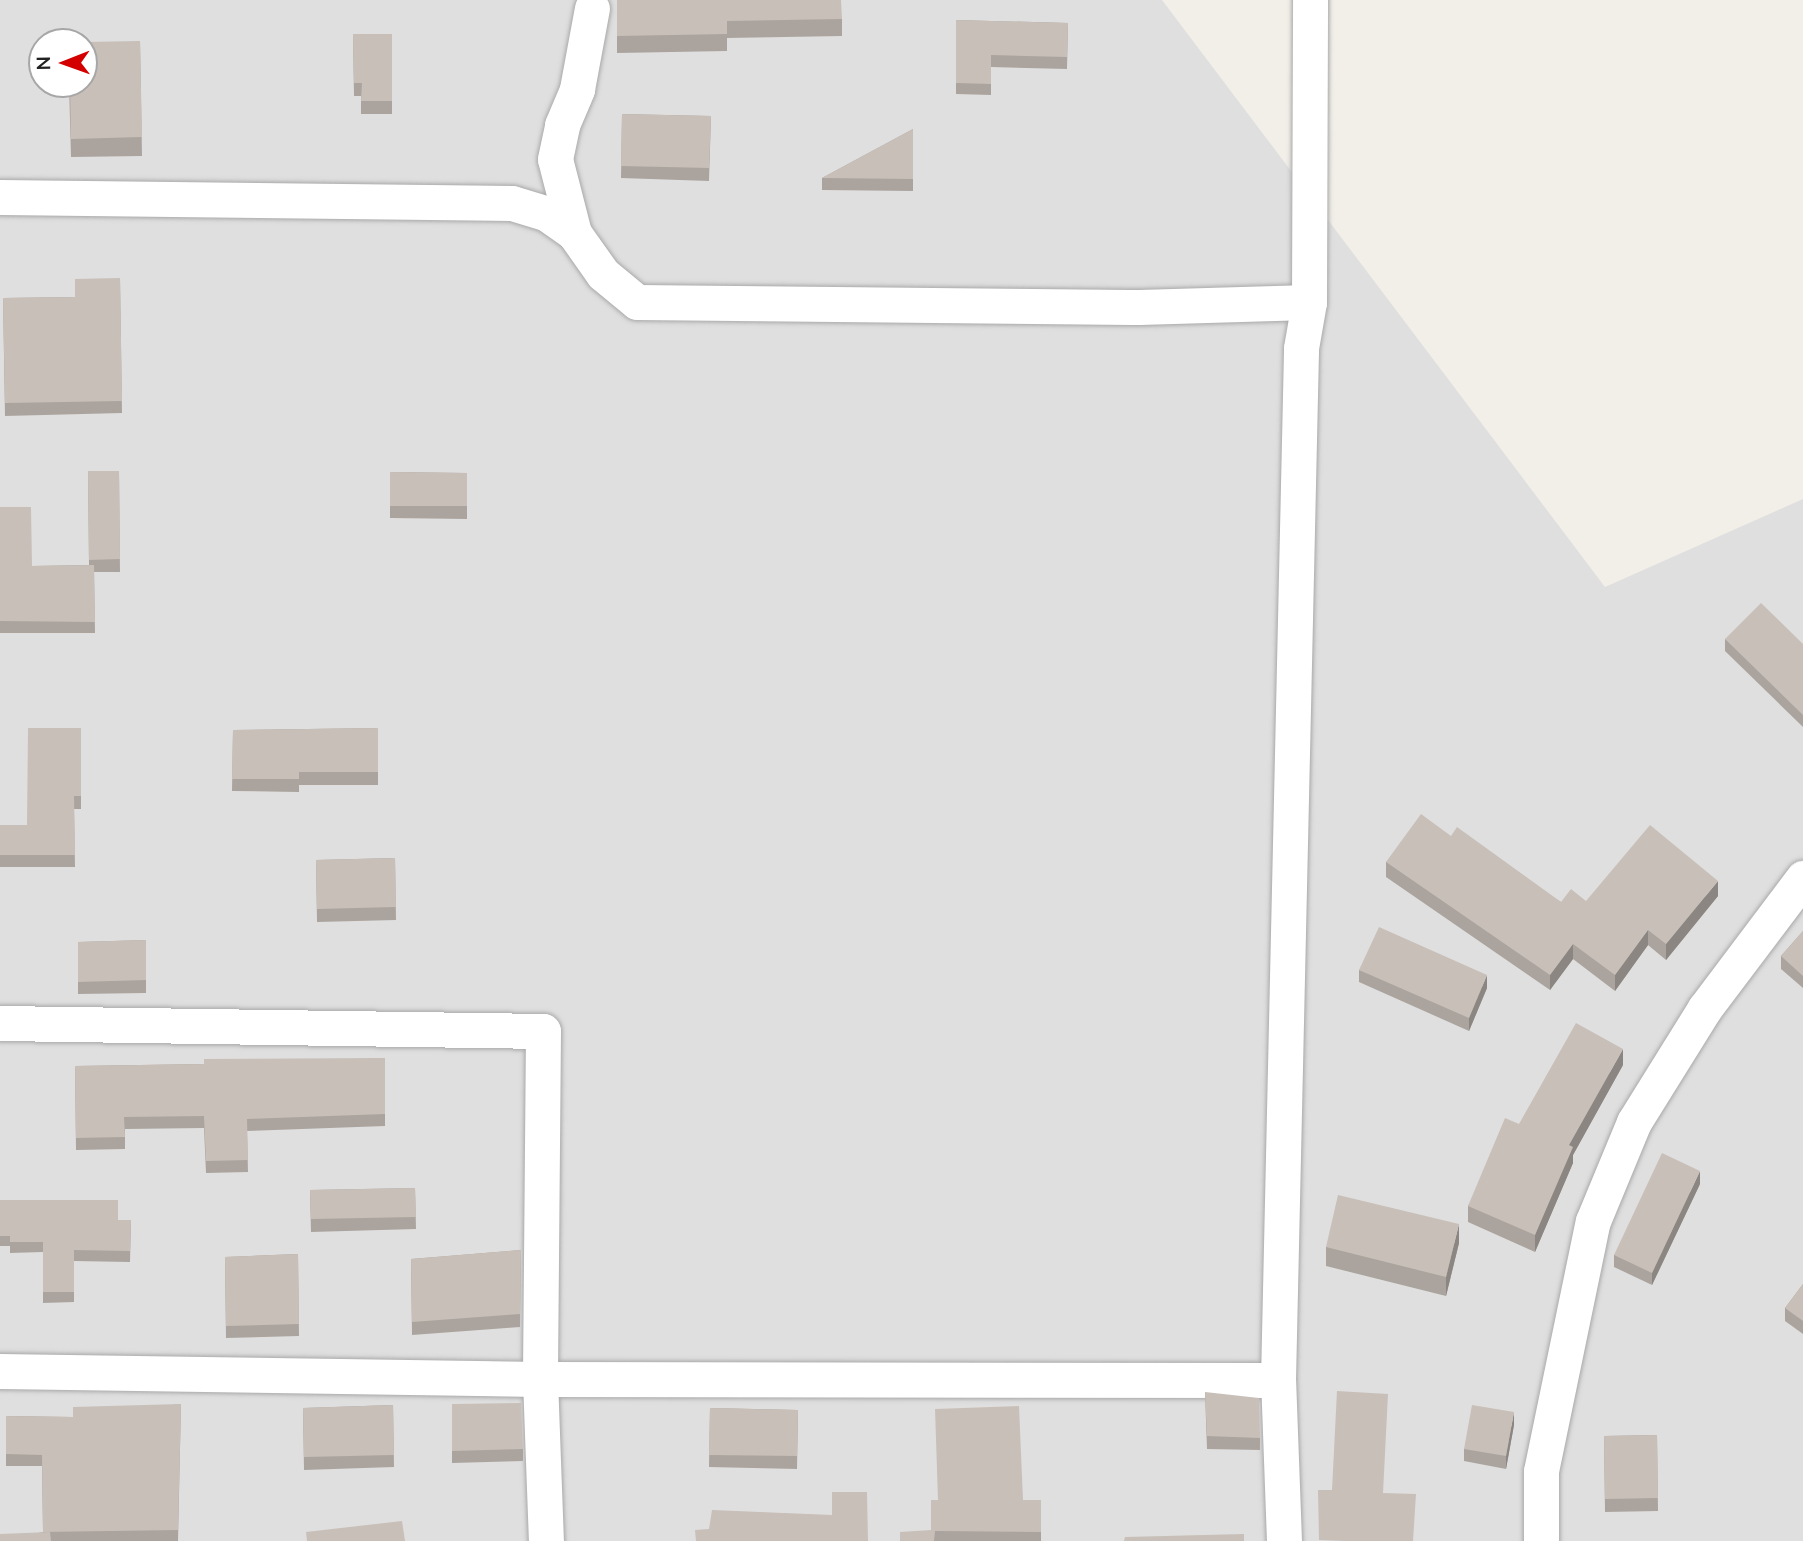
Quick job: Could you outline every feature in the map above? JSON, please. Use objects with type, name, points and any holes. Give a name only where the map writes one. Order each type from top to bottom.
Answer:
[{"type":"street","points":[[1284,1541],[1278,1380],[1301,348],[1309,302],[1310,0]]},
{"type":"street","points":[[574,233],[555,159],[562,125],[578,89],[592,8]]},
{"type":"street","points":[[0,197],[512,203],[547,214],[574,233],[603,274],[638,302],[1139,307],[1309,302]]},
{"type":"street","points":[[1541,1541],[1541,1471],[1593,1221],[1641,1111],[1705,1008],[1803,878]]},
{"type":"street","points":[[0,1023],[542,1031],[541,1379],[546,1541]]},
{"type":"street","points":[[0,1371],[541,1379],[1278,1380]]},
{"type":"shaded area","points":[[0,0],[1162,0],[1605,587],[1803,499],[1803,1541],[0,1541]]},
{"type":"building","points":[[617,0],[841,0],[842,19],[727,21],[727,34],[617,36]]},
{"type":"building","points":[[956,20],[1068,23],[1067,57],[991,55],[991,84],[956,83]]},
{"type":"building","points":[[353,34],[392,34],[392,101],[361,101],[362,83],[354,83]]},
{"type":"building","points":[[140,41],[142,137],[71,139],[70,98],[98,98],[98,42]]},
{"type":"building","points":[[622,114],[711,116],[709,168],[621,166]]},
{"type":"building","points":[[913,129],[913,179],[822,178]]},
{"type":"building","points":[[120,278],[122,401],[5,403],[3,298],[75,297],[75,279]]},
{"type":"building","points":[[88,471],[119,471],[120,559],[89,560]]},
{"type":"building","points":[[390,472],[467,473],[467,506],[390,506]]},
{"type":"building","points":[[0,507],[31,507],[32,566],[94,565],[95,622],[0,621]]},
{"type":"building","points":[[1761,603],[1803,644],[1803,715],[1725,639]]},
{"type":"building","points":[[28,728],[81,728],[81,796],[74,796],[75,855],[0,855],[0,825],[27,825]]},
{"type":"building","points":[[378,728],[378,772],[299,772],[299,779],[232,779],[233,730]]},
{"type":"building","points":[[1421,814],[1451,836],[1457,827],[1561,902],[1571,889],[1586,901],[1650,825],[1718,881],[1666,944],[1648,930],[1615,975],[1573,944],[1550,975],[1386,862]]},
{"type":"building","points":[[395,858],[396,907],[317,909],[316,860]]},
{"type":"building","points":[[1379,927],[1487,975],[1469,1018],[1359,970]]},
{"type":"building","points":[[1803,931],[1803,976],[1781,956]]},
{"type":"building","points":[[146,940],[146,980],[78,982],[78,942]]},
{"type":"building","points":[[1576,1023],[1623,1049],[1569,1145],[1573,1147],[1535,1235],[1468,1206],[1505,1118],[1519,1124]]},
{"type":"building","points":[[385,1058],[385,1114],[247,1119],[248,1160],[206,1161],[204,1116],[124,1117],[125,1137],[76,1138],[75,1066],[204,1064],[204,1059]]},
{"type":"building","points":[[1662,1153],[1700,1171],[1652,1273],[1614,1255]]},
{"type":"building","points":[[415,1188],[416,1217],[311,1219],[310,1190]]},
{"type":"building","points":[[1338,1195],[1459,1224],[1446,1277],[1326,1247]]},
{"type":"building","points":[[0,1200],[118,1200],[118,1220],[131,1220],[130,1251],[74,1250],[74,1292],[43,1292],[43,1242],[10,1242],[10,1236],[0,1236]]},
{"type":"building","points":[[521,1250],[520,1314],[412,1322],[411,1259]]},
{"type":"building","points":[[298,1254],[299,1324],[226,1326],[225,1257]]},
{"type":"building","points":[[1803,1284],[1803,1321],[1785,1308]]},
{"type":"building","points":[[1337,1391],[1388,1394],[1383,1493],[1416,1494],[1413,1541],[1319,1540],[1318,1490],[1332,1490]]},
{"type":"building","points":[[1205,1392],[1259,1398],[1260,1438],[1207,1436]]},
{"type":"building","points":[[521,1403],[523,1449],[452,1451],[452,1404]]},
{"type":"building","points":[[181,1404],[178,1530],[43,1532],[42,1455],[6,1454],[6,1416],[73,1417],[73,1407]]},
{"type":"building","points":[[393,1405],[394,1455],[304,1457],[303,1408]]},
{"type":"building","points":[[1472,1405],[1514,1412],[1506,1456],[1464,1449]]},
{"type":"building","points":[[1019,1406],[1023,1500],[1041,1500],[1041,1532],[935,1531],[934,1541],[900,1541],[900,1532],[931,1530],[931,1500],[938,1500],[935,1409]]},
{"type":"building","points":[[710,1408],[798,1410],[797,1456],[709,1455]]},
{"type":"building","points":[[1657,1435],[1658,1498],[1605,1499],[1604,1436]]},
{"type":"building","points":[[832,1492],[867,1492],[868,1541],[696,1541],[695,1530],[709,1529],[712,1510],[832,1515]]},
{"type":"building","points":[[402,1521],[405,1541],[307,1541],[306,1532]]},
{"type":"building","points":[[50,1532],[51,1541],[0,1541],[0,1534]]},
{"type":"building","points":[[1244,1534],[1244,1541],[1124,1541],[1125,1537]]}]
